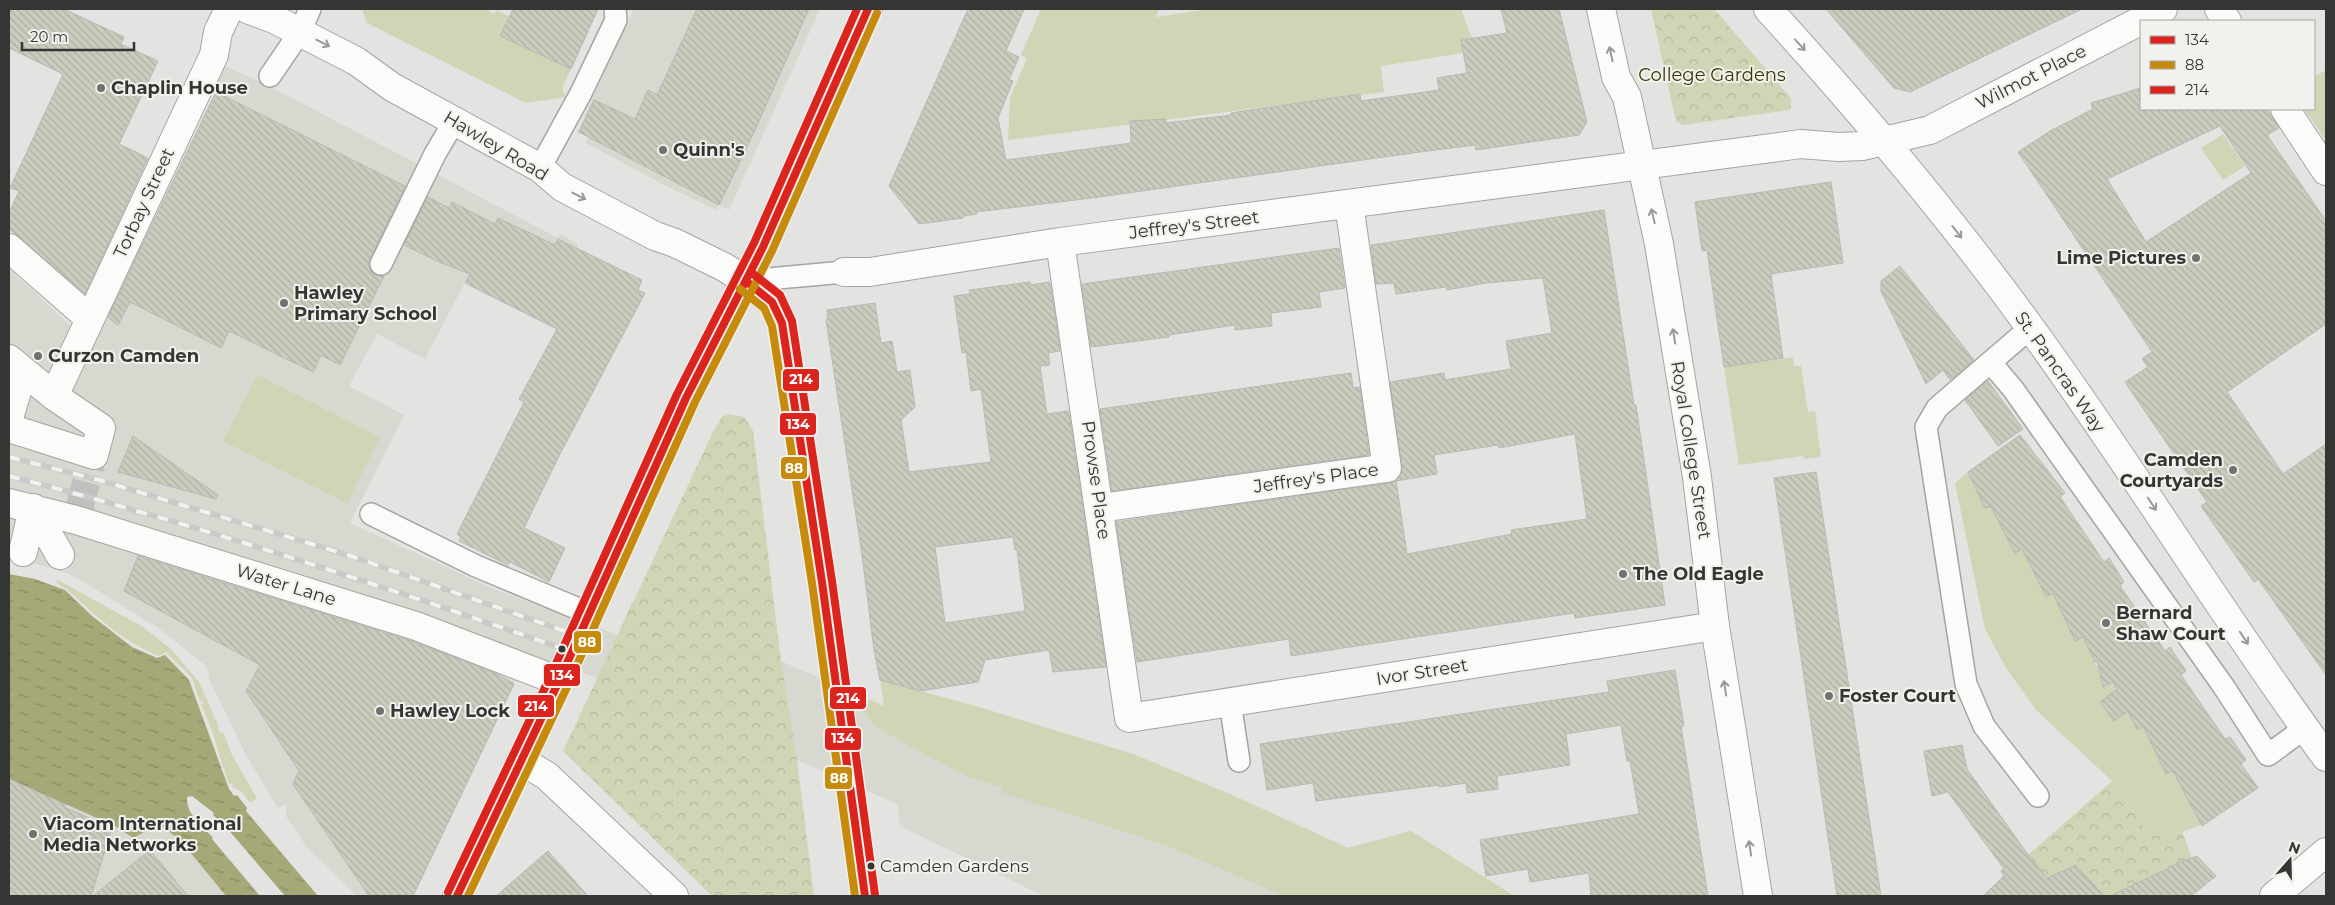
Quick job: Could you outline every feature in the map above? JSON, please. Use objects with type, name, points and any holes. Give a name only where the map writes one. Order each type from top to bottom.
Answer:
[{"type":"main road","name":"Torbay Street","points":[[54,396],[214,55],[218,32],[229,9]]},
{"type":"main road","name":"Hawley Road","points":[[247,9],[305,20],[392,87],[540,168],[562,187],[655,236],[676,243],[724,267],[746,281],[772,302],[782,323],[822,582],[865,896]]},
{"type":"main road","points":[[457,896],[559,682],[588,613],[686,398],[746,281],[868,9]]},
{"type":"main road","name":"Royal College Street","points":[[1601,9],[1616,77],[1627,97],[1659,244],[1694,458],[1716,626],[1758,896]]},
{"type":"main road","name":"St. Pancras Way","points":[[1768,9],[1890,140],[2030,328],[2326,757]]},
{"type":"main road","name":"Wilmot Place","points":[[2142,20],[2163,9]]},
{"type":"main road","points":[[2219,9],[2226,20]]},
{"type":"main road","name":"Wilmot Place","points":[[1642,165],[1801,144],[1853,147],[1930,130],[2140,21]]},
{"type":"main road","points":[[2286,110],[2326,171]]},
{"type":"main road","name":"Jeffrey's Street","points":[[844,272],[870,272],[1060,242],[1642,165]]},
{"type":"main road","name":"Jeffrey's Place","points":[[1100,508],[1387,468],[1349,204]]},
{"type":"main road","name":"Prowse Place","points":[[1060,242],[1129,718]]},
{"type":"main road","points":[[9,248],[89,318]]},
{"type":"main road","points":[[9,428],[92,460],[100,428],[54,396],[16,365]]},
{"type":"main road","points":[[9,418],[16,365]]},
{"type":"main road","points":[[17,509],[23,552]]},
{"type":"main road","points":[[17,509],[60,554]]},
{"type":"main road","name":"Water Lane","points":[[17,509],[78,515],[416,626],[559,682]]},
{"type":"main road","name":"Ivor Street","points":[[1129,718],[1716,626]]},
{"type":"main road","points":[[521,760],[547,776],[674,896]]},
{"type":"main road","points":[[2274,896],[2326,852]]},
{"type":"lane","points":[[540,168],[581,92],[616,20],[615,9]]},
{"type":"lane","points":[[270,76],[305,20]]},
{"type":"lane","points":[[381,264],[435,154],[454,120]]},
{"type":"lane","name":"Jeffrey's Street","points":[[746,281],[844,272]]},
{"type":"lane","points":[[2030,328],[1992,363],[1937,408],[1926,428],[1966,684],[1984,726],[2038,796]]},
{"type":"lane","points":[[1992,363],[2013,389],[2218,678],[2268,755],[2305,728]]},
{"type":"lane","points":[[371,514],[476,566],[588,613]]},
{"type":"lane","points":[[1230,702],[1239,761]]},
{"type":"shaded area","points":[[634,9],[820,9],[729,210],[719,205],[716,210],[666,186],[586,143],[587,136],[577,132]]},
{"type":"shaded area","points":[[223,65],[273,88],[558,238],[560,234],[578,244],[577,248],[584,252],[486,242],[425,359],[377,334],[349,386],[404,415],[350,523],[494,589],[618,635],[632,602],[781,661],[884,706],[972,705],[1133,754],[1232,795],[1348,848],[1411,831],[1509,896],[1044,896],[900,826],[897,804],[797,760],[596,682],[597,678],[528,653],[413,896],[357,896],[306,846],[286,816],[286,804],[278,808],[247,757],[209,679],[210,677],[204,664],[157,627],[67,573],[9,556],[9,269],[92,345],[215,93],[212,90]]},
{"type":"shaded area","points":[[9,779],[117,827],[133,838],[159,824],[181,841],[226,896],[9,896]]},
{"type":"green space","points":[[362,9],[485,9],[494,14],[496,10],[509,16],[500,36],[571,69],[562,88],[566,97],[526,103],[367,23]]},
{"type":"green space","points":[[1041,9],[1159,9],[1156,17],[1210,9],[1461,9],[1472,38],[1461,40],[1463,53],[1381,66],[1384,92],[1008,140],[1010,97],[1027,59],[1021,55]]},
{"type":"green space","name":"College Gardens","points":[[1651,9],[1714,9],[1791,98],[1789,110],[1683,125],[1676,121]]},
{"type":"green space","points":[[2326,70],[2326,140],[2305,110],[2315,110],[2315,76]]},
{"type":"green space","points":[[2223,134],[2245,166],[2223,180],[2201,148]]},
{"type":"green space","points":[[1793,357],[1794,366],[1801,366],[1808,412],[1815,411],[1821,457],[1804,459],[1803,456],[1739,465],[1724,367]]},
{"type":"green space","points":[[257,375],[380,437],[347,503],[223,441]]},
{"type":"green space","points":[[729,414],[744,417],[753,431],[781,661],[797,760],[814,896],[712,896],[563,751],[713,432],[722,417]]},
{"type":"green space","points":[[1968,472],[1985,507],[1994,510],[2015,552],[2023,549],[2047,597],[2053,593],[2076,640],[2084,637],[2091,648],[2089,651],[2106,685],[2113,682],[2121,693],[2136,729],[2144,726],[2151,737],[2150,740],[2166,774],[2174,770],[2197,817],[2204,815],[2209,822],[2182,832],[2153,836],[2145,829],[2112,781],[2035,709],[2006,668],[1985,629],[1955,483]]},
{"type":"green space","points":[[58,580],[143,627],[171,649],[199,682],[220,733],[223,732],[232,755],[257,798],[250,803],[242,792],[233,787],[232,783],[229,784],[224,770],[226,767],[223,768],[213,733],[201,704],[204,703],[202,700],[200,702],[192,678],[166,652],[159,656],[139,647],[121,635],[95,615],[69,591],[56,583]]},
{"type":"green space","points":[[880,680],[972,705],[1133,754],[1232,795],[1348,848],[1411,831],[1515,896],[1284,896],[1168,846],[1001,792],[1002,787],[969,777],[907,745],[874,725],[848,690],[884,706]]},
{"type":"green space","points":[[2112,781],[2145,829],[2153,836],[2182,832],[2192,858],[2168,867],[2169,869],[2110,896],[2104,896],[2076,865],[2047,878],[2028,855]]},
{"type":"water","points":[[9,574],[35,579],[65,590],[92,616],[132,647],[157,658],[165,655],[189,680],[229,789],[234,796],[237,795],[247,808],[246,811],[318,896],[285,896],[226,827],[213,815],[214,813],[192,796],[187,797],[187,803],[192,814],[260,896],[226,896],[181,841],[159,824],[133,838],[117,827],[9,779]]},
{"type":"building","points":[[9,9],[64,9],[124,37],[121,44],[158,61],[119,144],[148,158],[85,294],[9,229],[9,213],[19,191],[10,188],[63,74],[9,48]]},
{"type":"building","points":[[513,9],[598,9],[571,69],[500,36]]},
{"type":"building","points":[[697,9],[809,9],[719,205],[579,132],[594,100],[635,119],[648,90],[657,95]]},
{"type":"building","points":[[968,9],[1024,9],[1006,51],[1019,57],[1009,80],[1013,81],[998,118],[1006,160],[1131,143],[1130,121],[1166,119],[1166,123],[1231,115],[1231,113],[1360,94],[1361,101],[1439,90],[1437,78],[1467,73],[1461,40],[1507,33],[1501,9],[1559,9],[1587,122],[1579,135],[1476,150],[1475,145],[1420,152],[1092,198],[976,212],[977,214],[963,216],[963,218],[919,224],[889,186]]},
{"type":"building","points":[[1826,9],[2082,9],[1910,92],[1894,88]]},
{"type":"building","points":[[2140,88],[2140,110],[2268,110],[2279,128],[2267,135],[2326,221],[2326,324],[2227,392],[2283,474],[2326,444],[2326,675],[2258,579],[2254,582],[2201,506],[2207,502],[2125,382],[2148,367],[2142,359],[2152,352],[2018,152],[2050,131],[2093,109],[2091,103]],"holes":[[[2220,126],[2251,173],[2146,242],[2107,179]]]},
{"type":"building","points":[[216,92],[405,186],[370,259],[371,271],[376,275],[384,276],[340,365],[321,355],[313,372],[229,331],[221,348],[130,302],[118,325],[108,317]]},
{"type":"building","points":[[1831,182],[1843,263],[1771,274],[1783,358],[1724,367],[1707,250],[1702,251],[1695,202]]},
{"type":"building","points":[[428,197],[449,208],[452,202],[495,224],[498,218],[555,245],[558,239],[642,280],[638,290],[645,293],[559,456],[524,528],[565,548],[549,582],[510,562],[508,565],[459,541],[461,537],[457,534],[524,402],[519,399],[557,329],[465,283],[470,274],[404,245]]},
{"type":"building","points":[[1604,210],[1634,405],[1636,405],[1665,605],[1575,618],[1574,613],[1291,656],[1289,639],[1137,662],[1116,522],[1396,481],[1401,474],[1402,466],[1390,382],[1444,373],[1445,380],[1511,369],[1506,341],[1552,333],[1543,278],[1486,283],[1447,290],[1446,287],[1396,294],[1394,283],[1376,284],[1371,245]],"holes":[[[1575,434],[1587,519],[1511,530],[1512,534],[1407,554],[1396,481],[1437,474],[1434,455],[1498,445],[1499,448]]]},
{"type":"building","points":[[1339,248],[1345,288],[1319,292],[1321,307],[1271,313],[1272,326],[1235,330],[1235,325],[1169,335],[1169,337],[1091,347],[1082,284]]},
{"type":"building","points":[[1900,266],[1974,360],[1950,380],[1943,370],[1926,384],[1881,291],[1881,281]]},
{"type":"building","points":[[1030,282],[1031,285],[1049,282],[1060,351],[1048,353],[1050,365],[1040,366],[1047,414],[1068,411],[1069,413],[1106,667],[1053,672],[1049,650],[985,660],[978,682],[920,691],[880,680],[826,320],[828,319],[827,310],[875,303],[881,343],[892,341],[897,372],[910,370],[915,407],[901,420],[909,472],[991,462],[981,389],[971,391],[966,352],[962,353],[954,296],[970,294],[969,290]],"holes":[[[1013,537],[1015,550],[1017,550],[1025,611],[945,623],[935,547]]]},
{"type":"building","points":[[1351,373],[1353,388],[1360,387],[1369,455],[1112,491],[1100,409]]},
{"type":"building","points":[[1988,381],[2023,429],[1998,446],[1965,400]]},
{"type":"building","name":"Bernard Shaw Court","points":[[2020,435],[2065,493],[2060,497],[2104,562],[2109,558],[2124,582],[2120,586],[2165,651],[2170,647],[2186,671],[2181,675],[2225,739],[2230,737],[2246,760],[2241,764],[2258,788],[2202,826],[2173,771],[2166,774],[2143,726],[2137,730],[2128,711],[2114,721],[2100,702],[2117,689],[2113,682],[2103,687],[2097,661],[2095,662],[2083,637],[2075,641],[2053,593],[2046,597],[2022,549],[2015,553],[1991,507],[1985,508],[1968,472]]},
{"type":"building","points":[[133,436],[218,495],[216,499],[118,472]]},
{"type":"building","name":"Foster Court","points":[[1816,472],[1881,896],[1837,896],[1831,857],[1774,478]]},
{"type":"building","name":"Hawley Lock","points":[[138,556],[411,641],[495,673],[514,684],[413,896],[369,896],[293,784],[299,771],[246,691],[260,665],[124,591]]},
{"type":"building","points":[[1675,670],[1684,726],[1681,726],[1708,896],[1591,896],[1589,873],[1530,882],[1528,869],[1486,876],[1480,840],[1639,814],[1630,761],[1627,761],[1621,725],[1566,734],[1570,765],[1497,776],[1498,789],[1467,793],[1466,783],[1316,801],[1313,783],[1267,790],[1260,744],[1609,692],[1607,681]]},
{"type":"building","points":[[1962,745],[1967,769],[2047,878],[2076,865],[2104,896],[1983,896],[2004,876],[2001,871],[2004,869],[1948,792],[1932,796],[1924,751]]},
{"type":"building","points":[[9,779],[65,804],[64,807],[112,828],[91,896],[9,896]]},
{"type":"building","points":[[150,850],[188,896],[93,896]]},
{"type":"building","points":[[548,851],[588,896],[496,896]]},
{"type":"building","points":[[2197,856],[2216,876],[2191,896],[2110,896],[2168,867]]},
{"type":"tunnel","points":[[79,509],[91,464]]},
{"type":"railway","points":[[9,457],[99,480],[348,555],[570,633]]},
{"type":"railway","points":[[9,476],[148,514],[285,556],[422,600],[558,647]]},
{"type":"transit line","name":"214","points":[[448,892],[550,677],[677,394],[754,243],[857,9]]},
{"type":"transit line","name":"134","points":[[457,896],[559,681],[686,398],[763,247],[868,9]]},
{"type":"transit line","name":"88","points":[[468,896],[568,685],[695,402],[772,251],[877,13]]},
{"type":"transit line","name":"214","points":[[752,273],[780,295],[792,321],[832,581],[875,895]]},
{"type":"transit line","name":"134","points":[[746,281],[772,302],[782,323],[822,582],[865,896]]},
{"type":"transit line","name":"88","points":[[740,289],[764,308],[772,326],[812,583],[855,896]]},
{"type":"place","name":"Chaplin House","points":[[101,88]]},
{"type":"place","name":"Quinn's","points":[[663,150]]},
{"type":"place","name":"Lime Pictures","points":[[2196,258]]},
{"type":"place","name":"Hawley Primary School","points":[[284,303]]},
{"type":"place","name":"Curzon Camden","points":[[38,356]]},
{"type":"place","name":"Camden Courtyards","points":[[2233,470]]},
{"type":"place","name":"The Old Eagle","points":[[1623,574]]},
{"type":"place","name":"Bernard Shaw Court","points":[[2106,623]]},
{"type":"place","name":"Foster Court","points":[[1829,696]]},
{"type":"place","name":"Hawley Lock","points":[[380,711]]},
{"type":"place","name":"Viacom International Media Networks","points":[[33,834]]},
{"type":"place","name":"Camden Gardens","points":[[871,866]]}]
